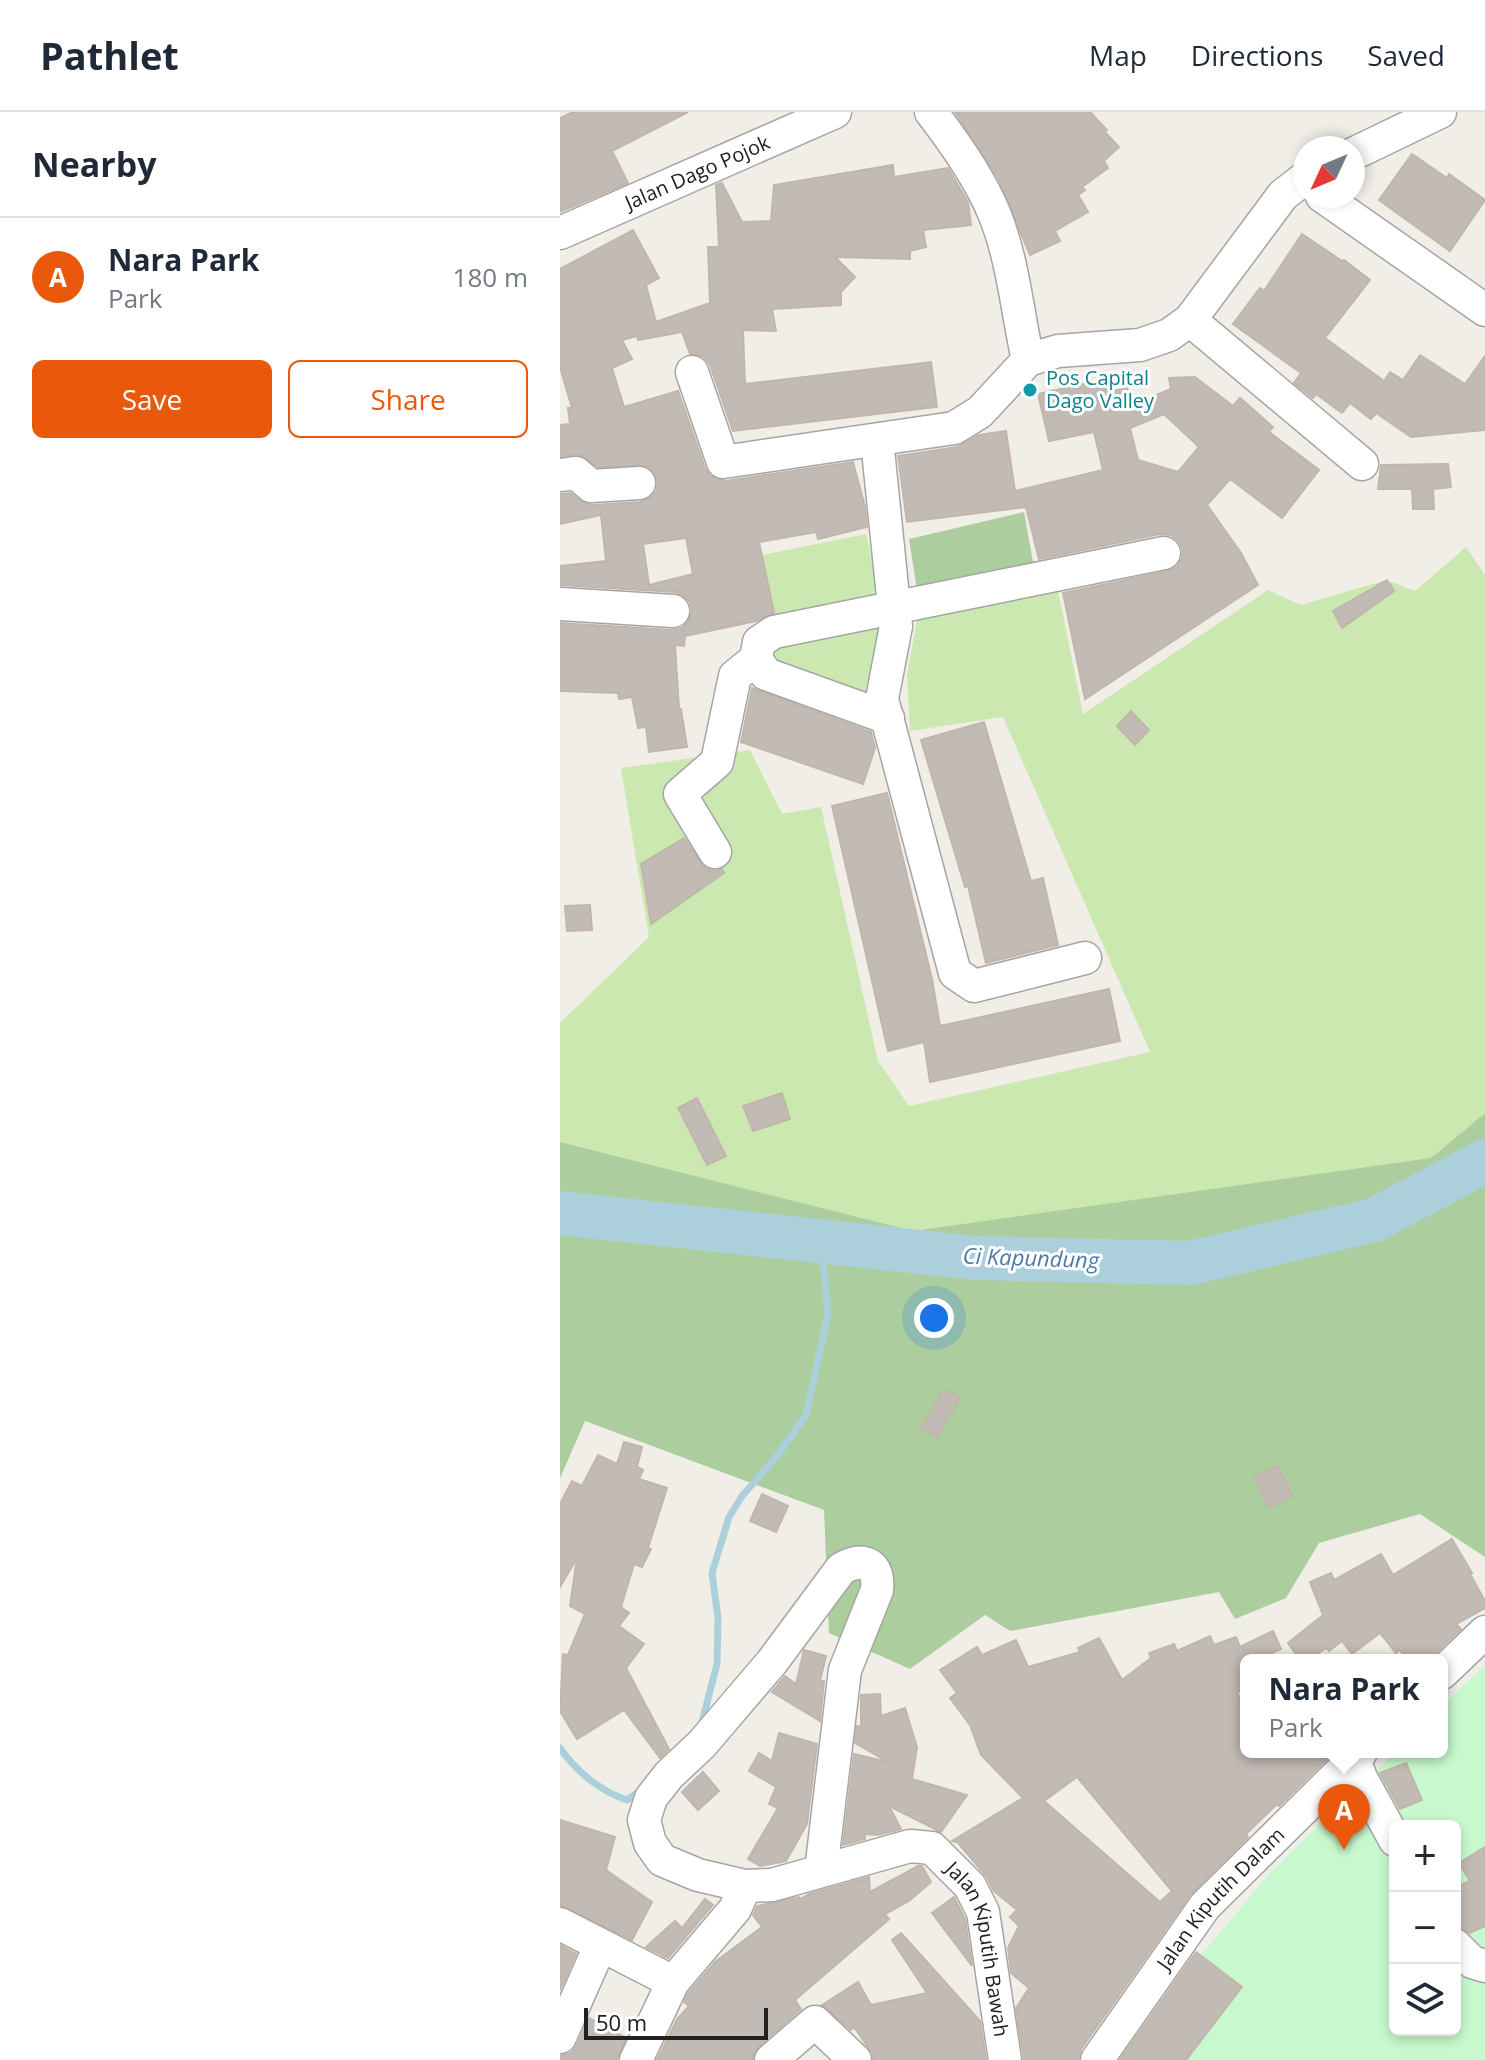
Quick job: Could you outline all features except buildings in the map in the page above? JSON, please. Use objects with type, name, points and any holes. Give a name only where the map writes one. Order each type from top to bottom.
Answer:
[{"type":"street","name":"Jalan Dago Pojok","points":[[560,233],[799,119],[835,112]]},
{"type":"street","points":[[931,112],[974,175],[994,214],[1013,280],[1028,360]]},
{"type":"street","points":[[1365,148],[1440,112]]},
{"type":"street","points":[[692,372],[723,462],[954,428],[980,412],[1028,360],[1058,351],[1140,345],[1169,335],[1190,320],[1283,195],[1293,191]]},
{"type":"street","points":[[1342,208],[1485,310]]},
{"type":"street","points":[[1190,320],[1362,464]]},
{"type":"street","points":[[877,440],[896,626],[882,699],[955,973],[974,986],[1085,958]]},
{"type":"street","points":[[560,475],[576,473],[591,486],[639,483]]},
{"type":"street","points":[[715,852],[680,794],[717,762],[735,676],[756,659],[759,642],[765,635],[1164,553]]},
{"type":"street","points":[[560,604],[673,611]]},
{"type":"street","points":[[756,659],[766,674],[888,718]]},
{"type":"street","name":"Jalan Kiputih Bawah","points":[[821,1871],[845,1670],[877,1590],[878,1577],[873,1567],[864,1562],[851,1563],[841,1569],[772,1662],[651,1798],[644,1820],[650,1843],[662,1860],[698,1875],[745,1886],[772,1885],[910,1846],[932,1848],[970,1886],[983,1912],[1005,2060]]},
{"type":"street","points":[[1448,1667],[1485,1632]]},
{"type":"street","name":"Jalan Kiputih Dalam","points":[[1100,2058],[1205,1906],[1356,1758]]},
{"type":"street","points":[[1358,1758],[1361,1778],[1389,1829]]},
{"type":"street","points":[[636,2060],[673,1982],[735,1909],[745,1886]]},
{"type":"street","points":[[560,1924],[673,1982]]},
{"type":"street","points":[[560,2037],[600,1946]]},
{"type":"street","points":[[1461,1951],[1472,1962],[1485,1966]]},
{"type":"street","points":[[771,2060],[815,2022],[855,2060]]},
{"type":"green space","points":[[1024,512],[1033,562],[917,590],[909,539]]},
{"type":"green space","points":[[866,534],[880,596],[775,617],[762,555]]},
{"type":"green space","points":[[1466,547],[1485,575],[1485,1113],[1431,1158],[1191,1234],[913,1231],[660,1179],[560,1144],[560,1023],[649,937],[621,768],[750,750],[782,814],[821,807],[878,1061],[909,1106],[1150,1052],[1003,717],[910,731],[907,675],[917,620],[1058,591],[1083,714],[1268,590],[1301,605],[1386,580],[1415,591]]},
{"type":"green space","points":[[891,611],[879,699],[768,670],[759,651]]},
{"type":"green space","points":[[1485,1113],[1485,1557],[1420,1514],[1319,1543],[1286,1598],[1235,1619],[1219,1592],[1010,1631],[985,1615],[910,1669],[829,1633],[824,1510],[585,1421],[560,1478],[560,1142],[913,1231],[1431,1158]]},
{"type":"green space","points":[[1485,1665],[1485,2060],[1114,2060],[1268,1875],[1389,1758],[1448,1758],[1448,1700]]},
{"type":"waterway","name":"Ci Kapundung","points":[[560,1213],[975,1258],[1191,1263],[1374,1220],[1485,1161]]},
{"type":"waterway","points":[[701,1726],[717,1664],[718,1618],[712,1573],[729,1517],[806,1415],[828,1314],[821,1240]]},
{"type":"waterway","points":[[560,1748],[581,1772],[608,1792],[627,1800],[643,1789]]},
{"type":"place","name":"Pos Capital Dago Valley","points":[[1030,390]]},
{"type":"place","name":"Nara Park","points":[[1344,1850]]}]
